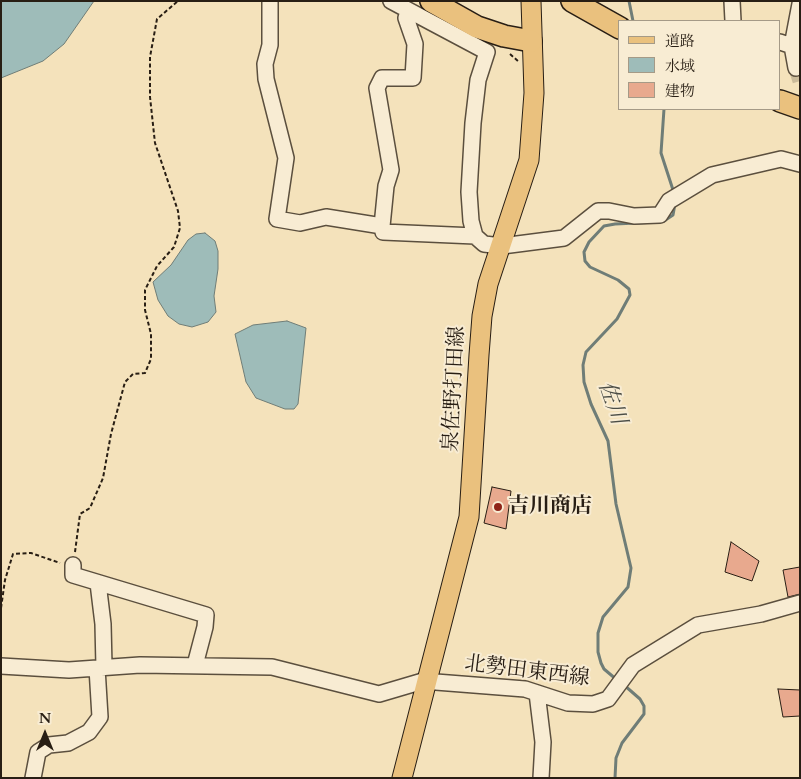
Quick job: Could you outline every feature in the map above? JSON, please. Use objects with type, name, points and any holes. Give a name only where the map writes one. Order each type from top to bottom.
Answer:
[{"type":"highway","points":[[431,1],[477,27],[504,36],[531,41]]},
{"type":"highway","points":[[460,1],[531,41]]},
{"type":"highway","points":[[572,1],[617,27]]},
{"type":"highway","points":[[781,101],[800,108]]},
{"type":"main road","name":"泉佐野打田線","points":[[402,778],[469,517],[482,316],[488,284],[529,160],[534,93],[531,1]]},
{"type":"street","points":[[270,1],[270,45],[265,64],[266,79],[286,158],[277,220],[300,223],[326,217],[382,226]]},
{"type":"street","points":[[732,1],[732,20]]},
{"type":"street","points":[[390,2],[487,52],[478,80],[473,123],[469,192],[470,221],[475,236],[484,244],[502,246],[564,238],[598,211],[609,211],[634,216],[660,215],[669,201],[682,191],[712,175],[781,159],[800,164]]},
{"type":"street","points":[[796,68],[786,44],[800,4]]},
{"type":"street","points":[[408,11],[406,18],[415,44],[413,78],[382,78],[377,88],[391,170],[386,186],[382,226],[384,232],[392,233],[475,236]]},
{"type":"street","points":[[74,566],[72,575],[206,615],[205,627],[194,665]]},
{"type":"street","points":[[32,778],[38,752],[49,745],[68,743],[89,732],[100,717],[103,624],[98,583]]},
{"type":"street","name":"北勢田東西線","points":[[1,666],[69,670],[194,665],[272,667],[379,694],[399,689],[415,682],[426,682],[524,689],[568,703],[593,704],[608,699],[633,665],[698,625],[761,614],[800,603]]},
{"type":"street","points":[[536,693],[543,742],[541,778]]},
{"type":"path","points":[[1,608],[5,580],[13,554],[31,553],[48,560],[74,566],[80,514],[90,508],[103,478],[111,434],[125,382],[133,374],[145,373],[151,359],[151,334],[145,310],[145,290],[157,266],[174,247],[180,228],[178,211],[155,143],[150,97],[150,57],[157,19],[178,1]]},
{"type":"water","points":[[1,1],[94,1],[64,44],[43,61],[1,78]]},
{"type":"water","points":[[205,233],[215,241],[218,251],[218,269],[214,296],[216,312],[208,322],[192,327],[179,324],[168,316],[158,300],[153,282],[171,265],[188,240],[196,234]]},
{"type":"water","points":[[287,321],[306,328],[298,404],[294,409],[285,409],[256,398],[246,382],[235,334],[253,325]]},
{"type":"building","name":"吉川商店","points":[[492,487],[511,491],[506,529],[484,523]]},
{"type":"building","points":[[731,542],[759,561],[752,581],[725,572]]},
{"type":"building","points":[[800,567],[800,594],[788,597],[783,570]]},
{"type":"building","points":[[778,689],[800,690],[800,716],[783,717]]},
{"type":"waterway","name":"佐川","points":[[629,1],[633,20]]},
{"type":"waterway","name":"佐川","points":[[664,110],[661,153],[674,193]]},
{"type":"waterway","name":"佐川","points":[[664,221],[673,215],[675,204]]},
{"type":"waterway","name":"佐川","points":[[617,680],[604,669],[601,663],[598,652],[598,633],[603,617],[628,587],[631,568],[616,504],[608,441],[591,404],[584,382],[583,365],[586,352],[617,319],[630,295],[629,289],[618,280],[590,267],[585,261],[584,252],[589,242],[604,226],[658,222]]},
{"type":"waterway","name":"佐川","points":[[615,778],[616,758],[622,743],[644,714],[644,706],[640,699],[624,685]]},
{"type":"tunnel","points":[[796,68],[800,81]]},
{"type":"place","name":"吉川商店","points":[[498,507]]}]
